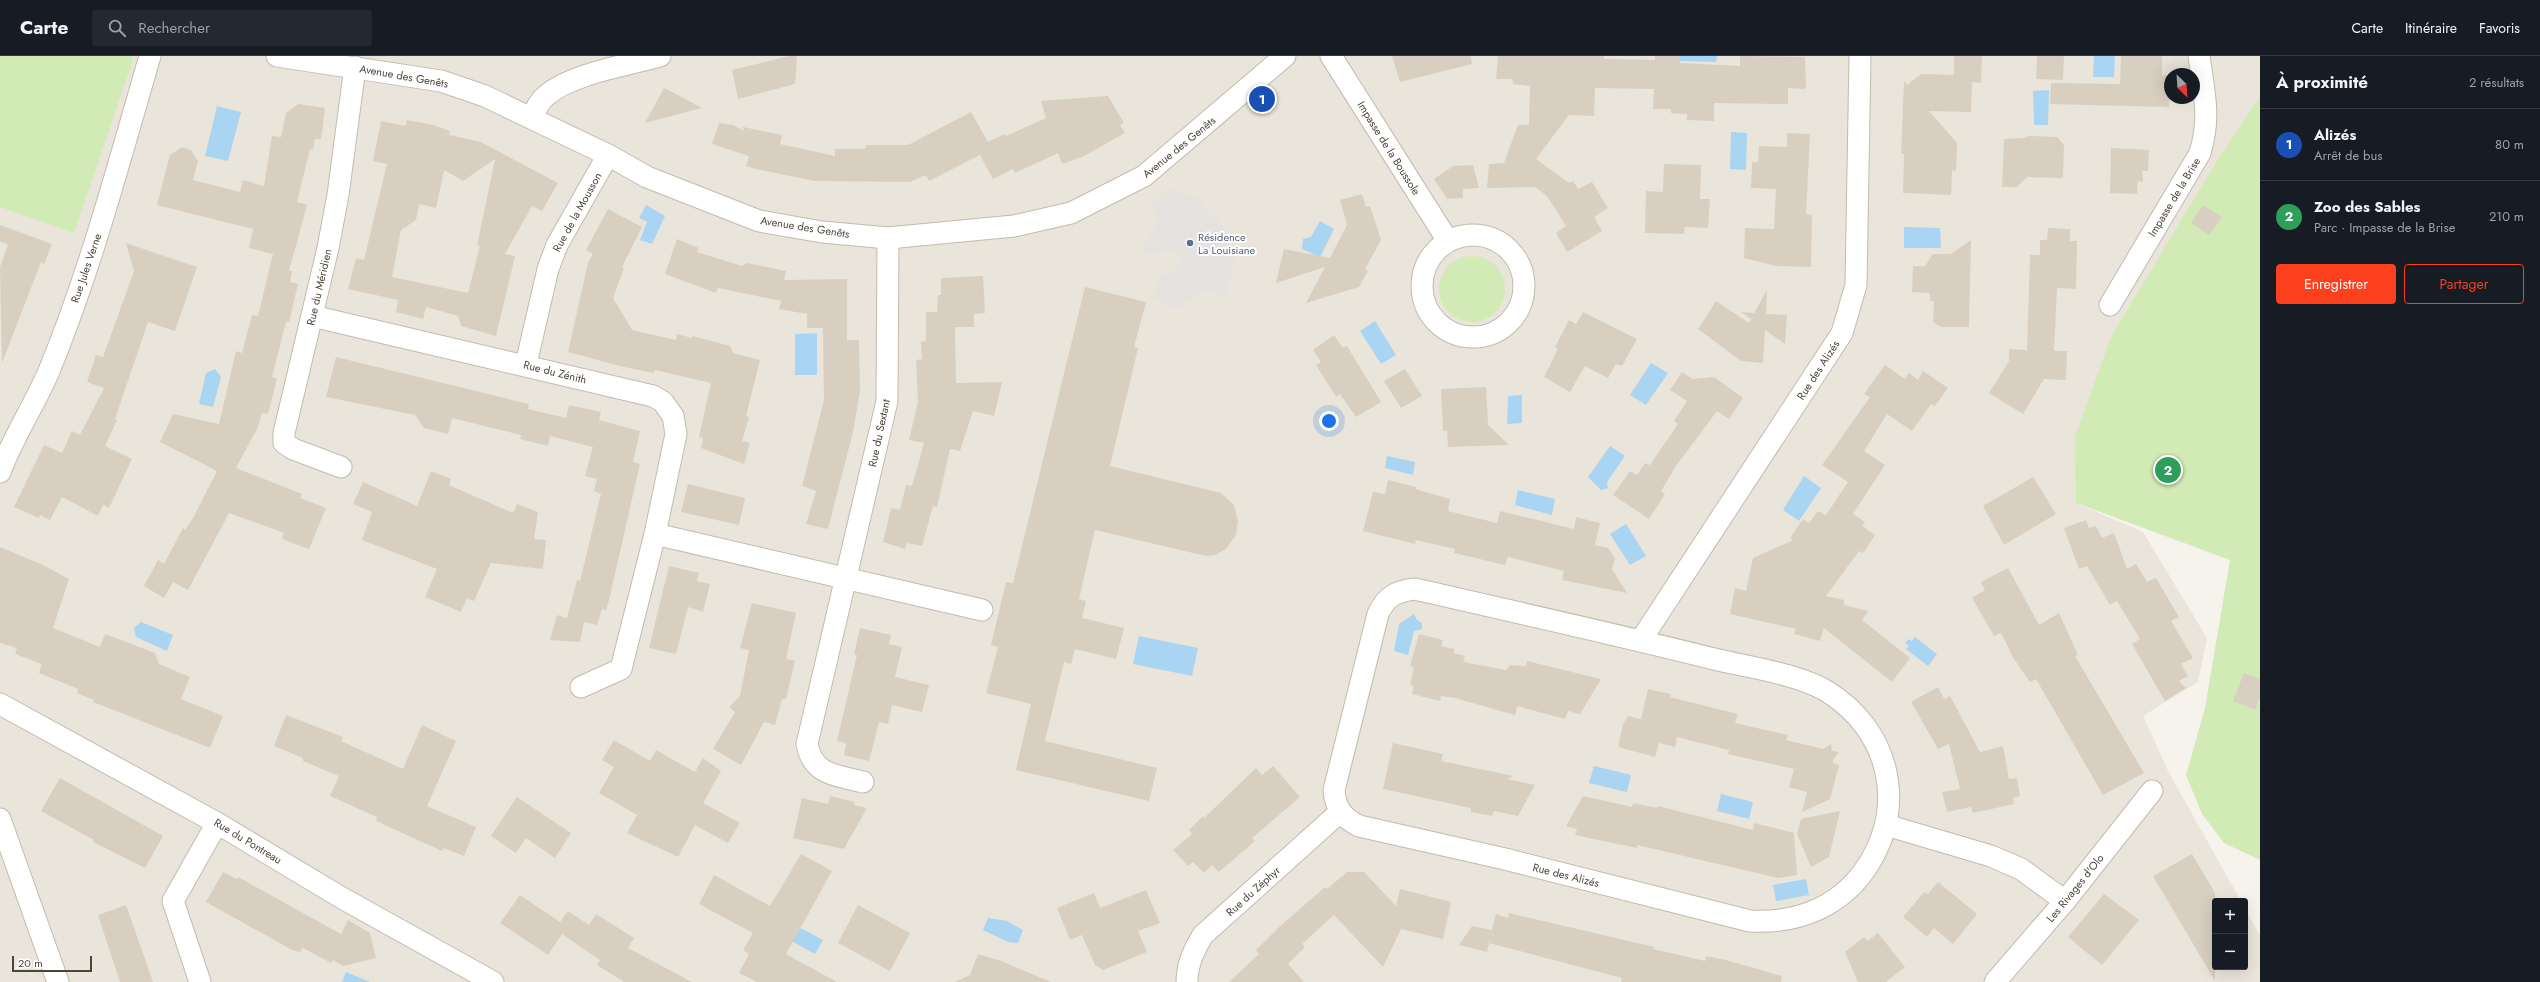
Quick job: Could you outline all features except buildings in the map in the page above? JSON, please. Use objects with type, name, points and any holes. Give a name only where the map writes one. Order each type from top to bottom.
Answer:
[{"type":"street","name":"Rue Jules Verne","points":[[0,472],[9,447],[48,372],[89,263],[150,56]]},
{"type":"street","name":"Avenue des Genêts","points":[[278,56],[441,82],[485,96],[608,155],[647,177],[759,221],[822,232],[888,238],[1014,226],[1071,213],[1144,176],[1285,56]]},
{"type":"street","points":[[532,118],[537,105],[546,95],[564,83],[660,56]]},
{"type":"street","name":"Impasse de la Boussole","points":[[1331,56],[1448,241]]},
{"type":"street","name":"Rue des Alizés","points":[[1641,640],[1842,333],[1856,285],[1860,56]]},
{"type":"street","name":"Impasse de la Brise","points":[[2110,305],[2200,153],[2206,134],[2207,113],[2199,56]]},
{"type":"street","name":"Rue du Méridien","points":[[341,467],[293,449],[284,443],[284,433],[312,316],[338,195],[355,68]]},
{"type":"street","name":"Rue de la Mousson","points":[[526,364],[548,269],[557,245],[608,155]]},
{"type":"street","points":[[1464,235],[1484,236],[1500,242],[1515,256],[1523,276],[1523,297],[1515,315],[1501,329],[1486,336],[1467,337],[1450,332],[1436,322],[1426,309],[1421,290],[1423,272],[1430,258],[1448,241],[1464,235]]},
{"type":"street","name":"Rue du Sextant","points":[[863,782],[826,772],[815,766],[809,756],[807,744],[844,577],[887,400],[888,238]]},
{"type":"street","name":"Rue du Zénith","points":[[312,316],[526,364],[653,396],[663,402],[673,416],[676,434],[655,534],[621,669],[581,687]]},
{"type":"street","points":[[655,534],[982,610]]},
{"type":"street","name":"Rue des Alizés","points":[[1415,589],[1641,640],[1800,680],[1826,691],[1848,707],[1866,727],[1881,754],[1888,781],[1890,805],[1886,825],[1875,854],[1864,872],[1850,889],[1834,901],[1814,912],[1774,922],[1750,921],[1505,859],[1359,826],[1348,820],[1340,812],[1334,802],[1334,790],[1378,614],[1389,597],[1400,590],[1415,589]]},
{"type":"street","name":"Rue du Pontreau","points":[[0,704],[217,822],[342,898],[493,982]]},
{"type":"street","name":"Les Rivages d'Olo","points":[[1995,982],[2065,901],[2152,791]]},
{"type":"street","name":"Rue du Zéphyr","points":[[1187,982],[1187,970],[1193,951],[1203,935],[1340,812]]},
{"type":"street","points":[[0,819],[58,982]]},
{"type":"street","points":[[200,982],[173,901],[217,822]]},
{"type":"street","points":[[1886,825],[1991,856],[2021,869],[2065,901]]},
{"type":"shaded area","points":[[0,56],[2260,56],[2260,96],[2215,164],[2076,503],[2143,532],[2207,638],[2198,682],[2143,716],[2169,773],[2239,898],[2212,898],[2212,970],[2248,970],[2248,914],[2260,935],[2260,982],[0,982]]},
{"type":"shaded area","name":"Résidence La Louisiane","points":[[1172,189],[1197,197],[1233,236],[1235,260],[1224,298],[1206,289],[1176,309],[1153,297],[1159,276],[1176,271],[1183,259],[1176,250],[1154,254],[1141,251],[1157,224],[1152,202]]},
{"type":"green space","points":[[0,56],[131,56],[133,60],[74,233],[0,207]]},
{"type":"green space","points":[[2260,96],[2260,860],[2224,843],[2202,814],[2186,775],[2205,708],[2230,560],[2076,503],[2075,437],[2111,337],[2215,164]]},
{"type":"green space","points":[[1472,256],[1485,258],[1495,266],[1503,276],[1505,289],[1503,302],[1495,312],[1485,320],[1472,322],[1459,320],[1449,312],[1441,302],[1439,289],[1441,276],[1449,266],[1459,258]]},
{"type":"water","points":[[1680,56],[1717,56],[1716,62],[1680,61]]},
{"type":"water","points":[[2094,56],[2115,56],[2114,77],[2093,77]]},
{"type":"water","points":[[2049,90],[2048,125],[2034,125],[2033,91]]},
{"type":"water","points":[[217,106],[241,112],[228,161],[205,156]]},
{"type":"water","points":[[1731,132],[1747,133],[1746,170],[1730,169]]},
{"type":"water","points":[[646,205],[665,216],[652,244],[640,240],[647,222],[639,218]]},
{"type":"water","points":[[1320,221],[1334,229],[1320,257],[1302,249],[1303,239],[1311,237]]},
{"type":"water","points":[[1904,227],[1940,228],[1941,248],[1904,248]]},
{"type":"water","points":[[1375,321],[1396,355],[1381,364],[1360,331]]},
{"type":"water","points":[[817,333],[817,375],[795,375],[795,334]]},
{"type":"water","points":[[1651,363],[1668,373],[1646,405],[1630,395]]},
{"type":"water","points":[[215,369],[221,377],[213,407],[199,404],[206,373]]},
{"type":"water","points":[[1522,395],[1522,423],[1507,424],[1508,396]]},
{"type":"water","points":[[1610,446],[1625,456],[1607,482],[1608,488],[1601,490],[1588,477]]},
{"type":"water","points":[[1387,456],[1415,462],[1413,475],[1385,468]]},
{"type":"water","points":[[1804,476],[1821,488],[1799,521],[1783,510]]},
{"type":"water","points":[[1518,490],[1555,499],[1552,515],[1515,505]]},
{"type":"water","points":[[1626,524],[1646,556],[1630,565],[1610,534]]},
{"type":"water","points":[[1414,614],[1417,620],[1422,623],[1422,629],[1414,631],[1408,655],[1394,651],[1399,624]]},
{"type":"water","points":[[141,622],[173,635],[167,651],[136,637],[134,628]]},
{"type":"water","points":[[1139,636],[1198,648],[1192,676],[1133,664]]},
{"type":"water","points":[[1915,637],[1937,654],[1928,666],[1906,649],[1909,646],[1905,643],[1909,639],[1912,641]]},
{"type":"water","points":[[1594,766],[1631,775],[1627,792],[1589,783]]},
{"type":"water","points":[[1721,794],[1753,802],[1749,819],[1717,811]]},
{"type":"water","points":[[1806,879],[1809,895],[1776,901],[1773,885]]},
{"type":"water","points":[[988,918],[1007,921],[1023,930],[1018,943],[1008,942],[983,930]]},
{"type":"water","points":[[793,924],[823,940],[815,954],[786,938]]},
{"type":"water","points":[[346,972],[370,982],[342,982]]},
{"type":"place","name":"Alizés","points":[[1262,99]]},
{"type":"place","name":"Résidence La Louisiane","points":[[1190,243]]},
{"type":"place","name":"Zoo des Sables","points":[[2168,470]]}]
